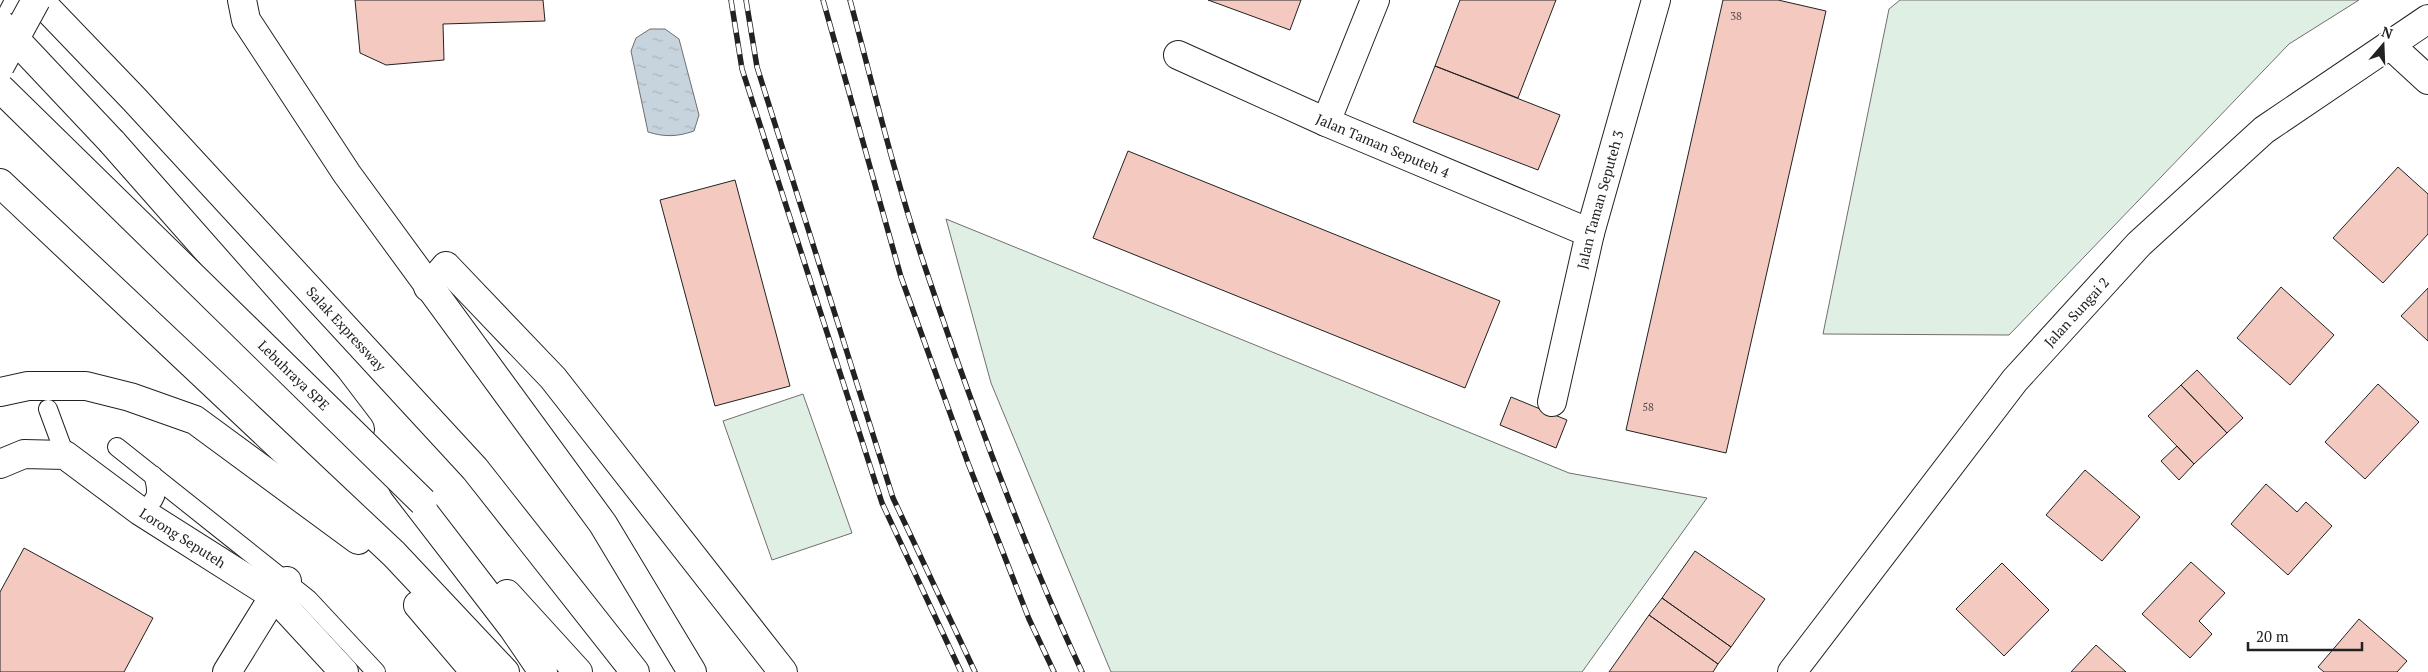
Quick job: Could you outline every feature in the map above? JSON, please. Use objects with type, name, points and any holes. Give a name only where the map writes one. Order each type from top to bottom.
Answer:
[{"type":"main road","points":[[0,38],[20,0]]},
{"type":"main road","points":[[0,66],[38,0]]},
{"type":"main road","name":"Salak Expressway","points":[[38,0],[134,99],[475,469],[635,672]]},
{"type":"main road","points":[[1326,122],[1375,0]]},
{"type":"main road","name":"Jalan Taman Seputeh 3","points":[[1552,402],[1590,233],[1656,0]]},
{"type":"main road","points":[[239,7],[347,174],[428,287],[604,524],[692,672]]},
{"type":"main road","name":"Jalan Sungai 2","points":[[1792,672],[2015,380],[2138,244],[2264,130],[2428,19]]},
{"type":"main road","points":[[0,23],[112,142],[328,387],[513,628],[543,672]]},
{"type":"main road","points":[[2390,45],[2428,80]]},
{"type":"main road","name":"Jalan Taman Seputeh 4","points":[[1178,55],[1326,122],[1590,233]]},
{"type":"main road","name":"Lebuhraya SPE","points":[[0,88],[423,502],[578,672]]},
{"type":"main road","points":[[0,183],[394,554],[505,672]]},
{"type":"main road","points":[[0,188],[288,456],[373,551],[475,672]]},
{"type":"main road","points":[[428,287],[446,266],[553,378],[783,672]]},
{"type":"main road","points":[[0,392],[28,386],[86,386],[130,398],[195,420],[373,551]]},
{"type":"main road","points":[[0,464],[24,454],[65,455]]},
{"type":"main road","name":"Lorong Seputeh","points":[[65,455],[140,511],[281,588],[344,672]]},
{"type":"main road","points":[[227,672],[281,588]]},
{"type":"lane","points":[[48,409],[65,455]]},
{"type":"lane","points":[[117,447],[153,475],[281,588],[308,598],[376,672]]},
{"type":"lane","points":[[140,511],[152,504],[157,490],[153,475]]},
{"type":"green space","points":[[1900,0],[2359,0],[2289,44],[2009,335],[1823,334],[1889,9]]},
{"type":"green space","points":[[946,219],[1569,473],[1707,498],[1582,672],[1111,672],[991,383]]},
{"type":"green space","points":[[803,394],[852,533],[772,560],[723,421]]},
{"type":"water","points":[[650,29],[665,29],[679,39],[699,115],[694,131],[671,136],[648,132],[631,51],[636,38]]},
{"type":"building","points":[[355,0],[543,0],[545,21],[443,24],[444,60],[386,65],[360,53]]},
{"type":"building","points":[[1208,0],[1301,0],[1290,30]]},
{"type":"building","points":[[1460,0],[1556,0],[1518,98],[1435,66]]},
{"type":"building","points":[[1723,0],[1778,0],[1826,11],[1726,453],[1626,430]]},
{"type":"building","points":[[1435,66],[1560,115],[1538,170],[1413,122]]},
{"type":"building","points":[[1128,151],[1500,301],[1465,388],[1093,238]]},
{"type":"building","points":[[2398,167],[2428,194],[2428,234],[2383,283],[2333,238]]},
{"type":"building","points":[[735,180],[790,386],[715,406],[660,200]]},
{"type":"building","points":[[2281,287],[2334,335],[2290,385],[2237,338]]},
{"type":"building","points":[[2428,288],[2428,341],[2401,316]]},
{"type":"building","points":[[2197,370],[2243,418],[2227,433],[2181,385]]},
{"type":"building","points":[[2378,384],[2419,422],[2365,479],[2325,442]]},
{"type":"building","points":[[2181,385],[2227,433],[2194,464],[2148,416]]},
{"type":"building","points":[[1511,397],[1567,420],[1556,448],[1500,425]]},
{"type":"building","points":[[2177,446],[2194,464],[2179,480],[2161,461]]},
{"type":"building","points":[[2085,470],[2140,517],[2102,561],[2046,515]]},
{"type":"building","points":[[2266,484],[2297,512],[2306,502],[2332,526],[2288,575],[2231,524]]},
{"type":"building","points":[[24,548],[153,618],[124,672],[0,672],[0,592]]},
{"type":"building","points":[[1695,551],[1765,599],[1731,647],[1662,598]]},
{"type":"building","points":[[2191,562],[2225,593],[2199,621],[2212,634],[2190,658],[2142,614]]},
{"type":"building","points":[[2002,563],[2049,610],[2004,656],[1956,609]]},
{"type":"building","points":[[1662,598],[1731,647],[1718,664],[1649,615]]},
{"type":"building","points":[[1649,615],[1718,664],[1713,672],[1609,672]]},
{"type":"building","points":[[2359,619],[2407,661],[2397,672],[2324,672],[2318,667]]},
{"type":"building","points":[[2096,645],[2126,672],[2071,672]]},
{"type":"railway","points":[[731,0],[742,69],[882,503],[961,672]]},
{"type":"railway","points":[[746,0],[757,67],[893,498],[975,672]]},
{"type":"railway","points":[[823,0],[901,277],[968,463],[1029,619],[1054,672]]},
{"type":"railway","points":[[850,0],[905,203],[943,320],[979,422],[1018,523],[1082,672]]}]
